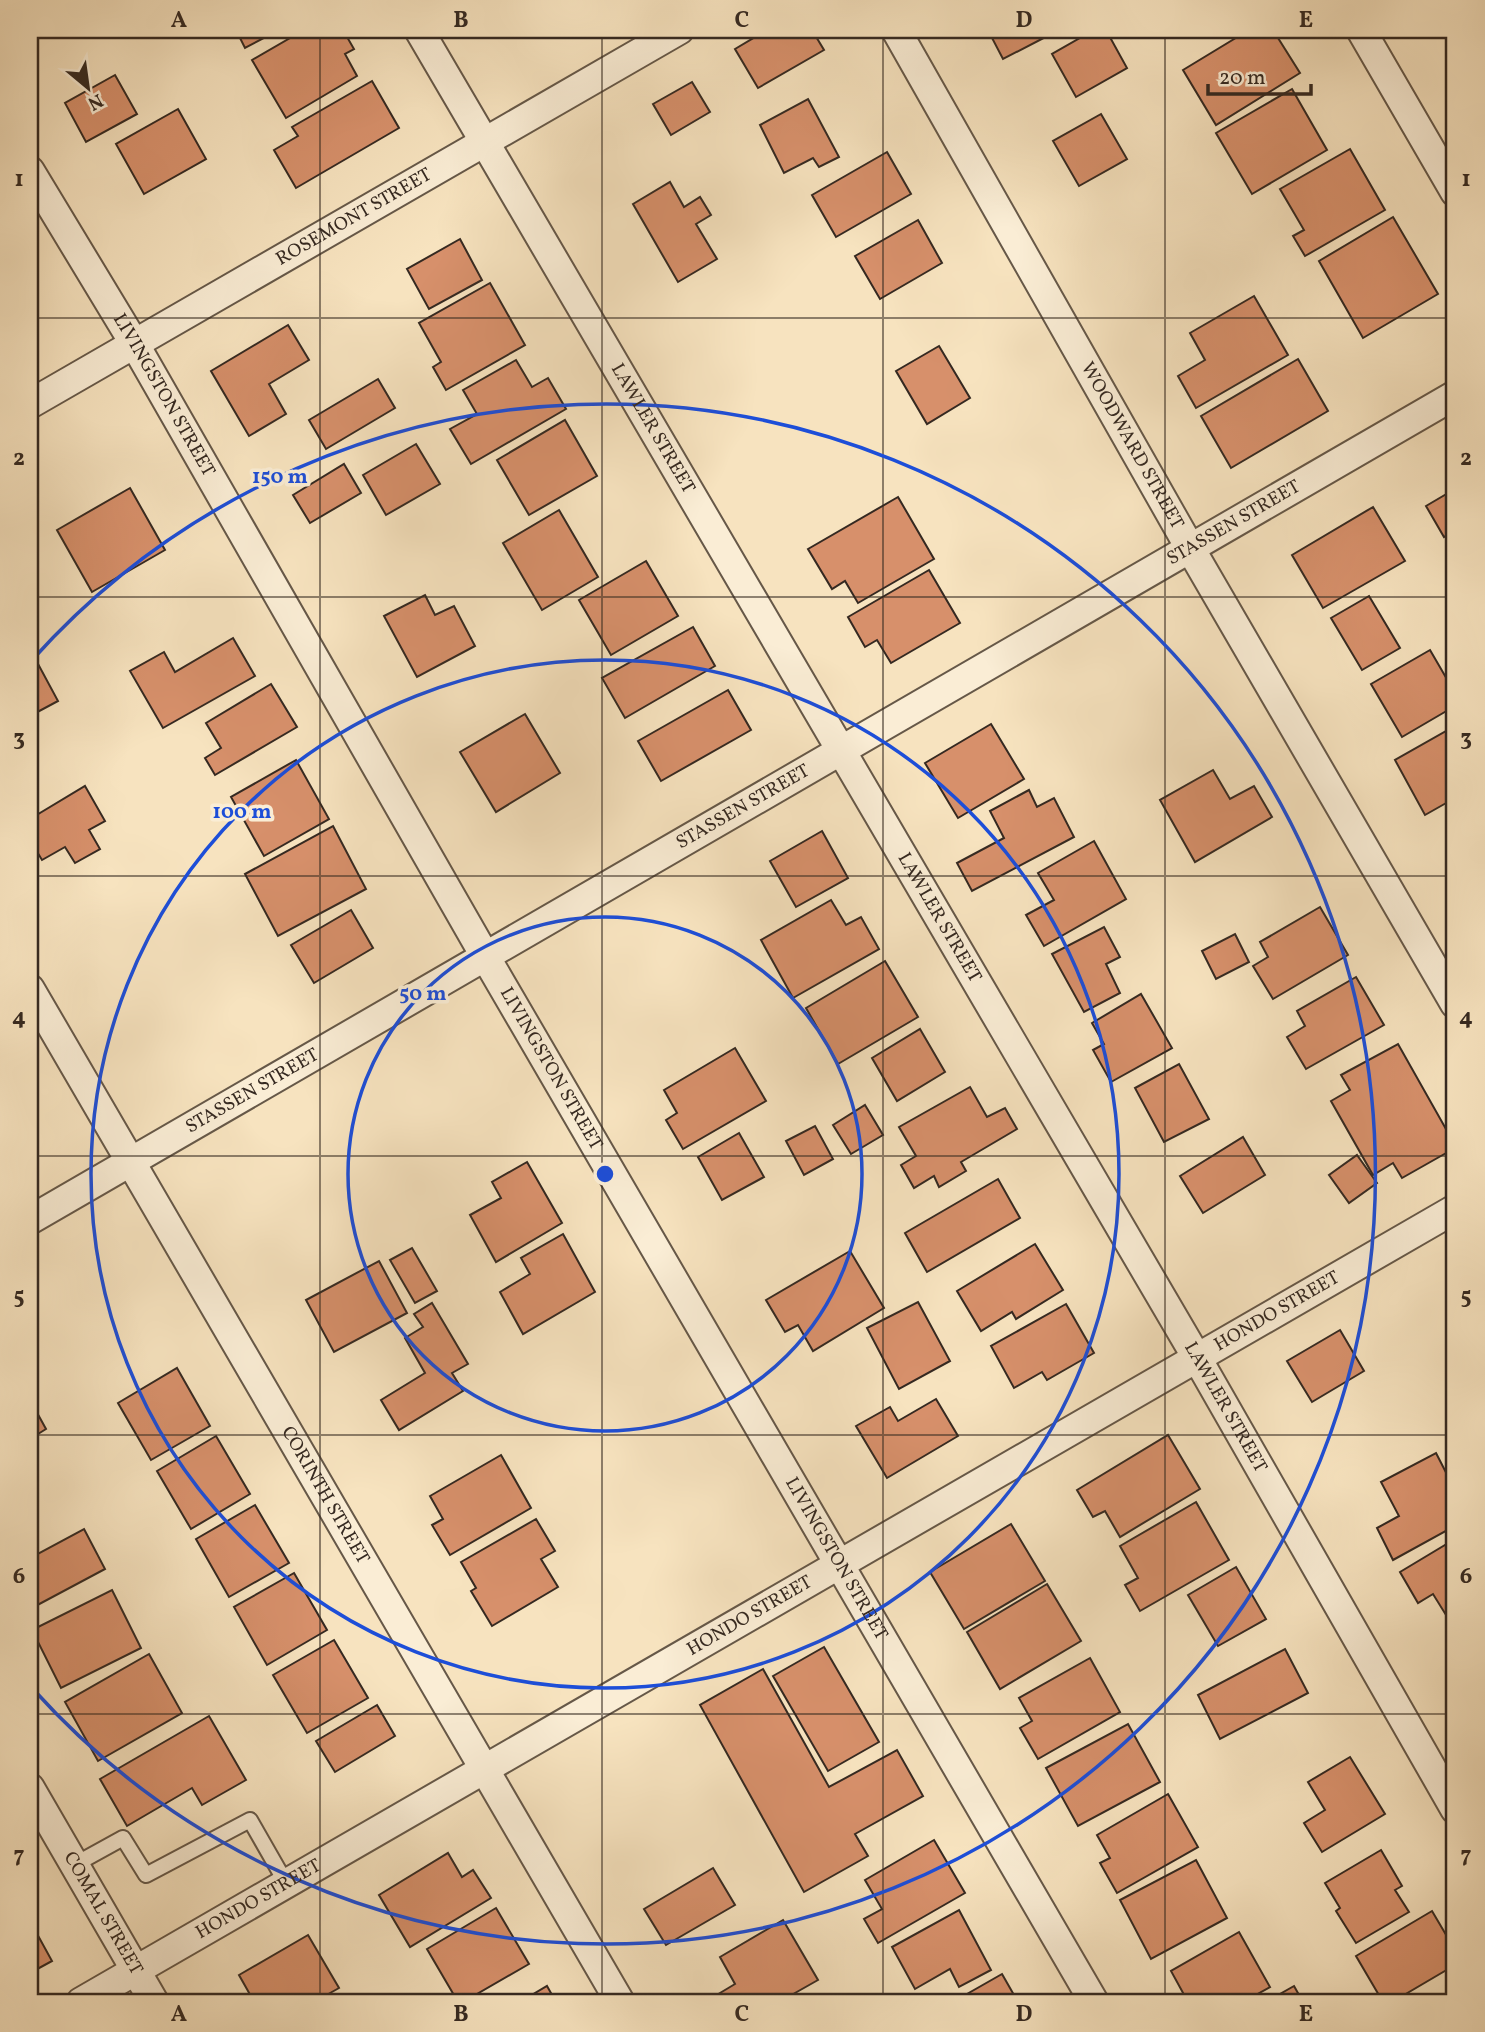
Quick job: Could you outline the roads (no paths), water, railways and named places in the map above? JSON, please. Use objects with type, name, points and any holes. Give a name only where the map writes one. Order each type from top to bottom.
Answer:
[{"type":"street","name":"LAWLER STREET","points":[[419,30],[1197,1358],[1455,1809]]},
{"type":"street","name":"ROSEMONT STREET","points":[[30,404],[679,30]]},
{"type":"street","name":"WOODWARD STREET","points":[[896,30],[1455,1004]]},
{"type":"street","points":[[1361,30],[1455,192]]},
{"type":"street","name":"LIVINGSTON STREET","points":[[30,171],[134,343],[485,956],[1094,2002]]},
{"type":"street","name":"STASSEN STREET","points":[[30,1220],[1455,395]]},
{"type":"street","name":"CORINTH STREET","points":[[30,989],[620,2002]]},
{"type":"street","name":"HONDO STREET","points":[[81,2002],[1455,1209]]},
{"type":"street","name":"COMAL STREET","points":[[30,1788],[154,2002]]},
{"type":"lane","points":[[74,1865],[123,1838],[146,1875],[250,1820],[286,1884]]}]
